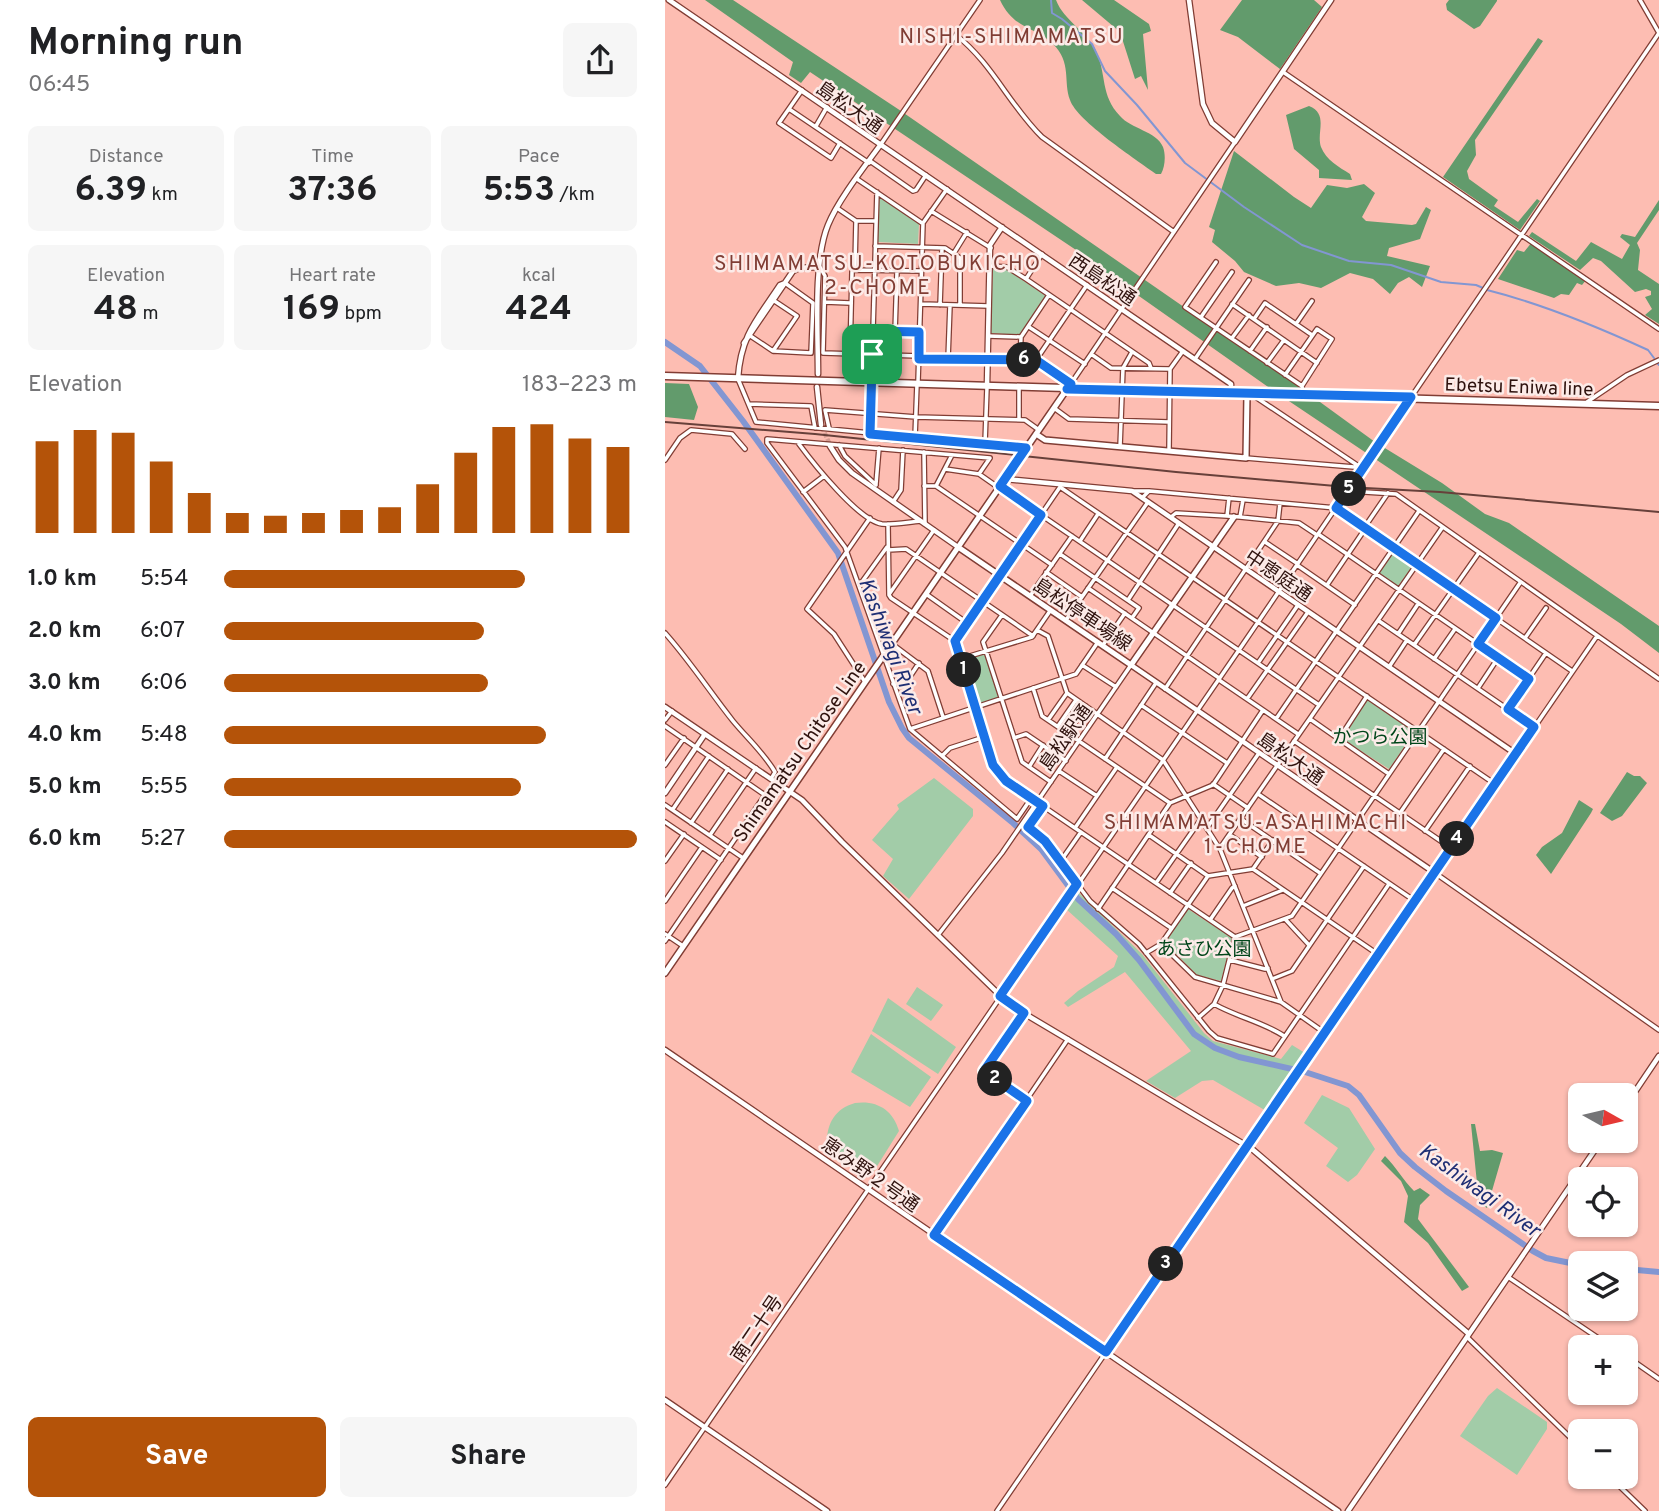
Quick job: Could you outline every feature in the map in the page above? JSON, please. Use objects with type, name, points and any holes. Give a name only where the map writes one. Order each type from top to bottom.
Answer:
[{"type":"main road","name":"Ebetsu Eniwa line","points":[[665,376],[987,387],[1069,386],[1121,391],[1659,406]]},
{"type":"main road","points":[[958,547],[1069,386]]},
{"type":"main road","points":[[1037,432],[1045,440],[1246,458],[1250,395]]},
{"type":"main road","name":"島松停車場線","points":[[958,547],[1131,666],[1234,517]]},
{"type":"main road","name":"Shimamatsu Chitose Line","points":[[665,973],[958,547]]},
{"type":"street","name":"島松大通","points":[[669,0],[881,144],[837,208],[823,239],[819,267],[818,374]]},
{"type":"street","points":[[881,144],[980,0]]},
{"type":"street","points":[[1189,0],[1203,104],[1212,123],[1235,142]]},
{"type":"street","points":[[1026,448],[756,422],[738,379],[744,343],[781,285],[796,269],[819,267],[825,276],[823,353],[1036,360],[1069,386],[1331,0]]},
{"type":"street","points":[[1640,0],[1659,33]]},
{"type":"street","name":"南二十号","points":[[665,1485],[1279,592],[1659,33]]},
{"type":"street","points":[[956,35],[978,54],[1024,120],[1042,137],[1174,232]]},
{"type":"street","points":[[1283,72],[1659,329]]},
{"type":"street","points":[[802,90],[779,123],[831,158],[841,143]]},
{"type":"street","points":[[815,126],[827,107]]},
{"type":"street","points":[[789,108],[913,191],[926,175]]},
{"type":"street","name":"西島松通","points":[[881,144],[1231,384],[1231,394]]},
{"type":"street","points":[[857,178],[923,223]]},
{"type":"street","points":[[915,437],[923,223],[947,189]]},
{"type":"street","points":[[870,434],[877,192]]},
{"type":"street","points":[[837,208],[856,221],[876,221]]},
{"type":"street","points":[[931,211],[991,248]]},
{"type":"street","points":[[850,354],[856,221]]},
{"type":"street","points":[[985,443],[991,248],[1002,228]]},
{"type":"street","points":[[954,253],[967,232]]},
{"type":"street","points":[[875,246],[942,247],[954,253],[960,258],[960,305]]},
{"type":"street","points":[[940,305],[942,247]]},
{"type":"street","points":[[1026,279],[1042,254]]},
{"type":"street","points":[[1216,262],[1185,307],[1302,386]]},
{"type":"street","points":[[990,266],[1007,267],[1026,279],[1149,363],[1151,368]]},
{"type":"street","points":[[853,270],[921,271]]},
{"type":"street","points":[[895,332],[897,271]]},
{"type":"street","points":[[1201,317],[1232,271]]},
{"type":"street","points":[[1195,359],[1249,280]]},
{"type":"street","points":[[749,335],[773,351],[811,353],[813,303],[785,283]]},
{"type":"street","points":[[1036,360],[1087,285]]},
{"type":"street","points":[[1020,360],[1021,337],[1049,295]]},
{"type":"street","points":[[773,300],[797,316],[773,351]]},
{"type":"street","points":[[825,302],[851,303]]},
{"type":"street","points":[[1296,324],[1312,302]]},
{"type":"street","points":[[1233,303],[1317,363]]},
{"type":"street","points":[[1254,319],[1265,303],[1313,335]]},
{"type":"street","points":[[920,304],[989,306]]},
{"type":"street","points":[[948,359],[950,305]]},
{"type":"street","points":[[1232,338],[1249,315]]},
{"type":"street","points":[[1029,327],[1085,364]]},
{"type":"street","points":[[1250,351],[1266,327]]},
{"type":"street","points":[[1285,375],[1317,329],[1332,339],[1302,386],[1303,395]]},
{"type":"street","points":[[850,330],[919,332]]},
{"type":"street","points":[[988,336],[1021,337]]},
{"type":"street","points":[[1267,363],[1284,340]]},
{"type":"street","points":[[1169,451],[1170,369],[1183,351]]},
{"type":"street","points":[[1120,447],[1123,368],[1132,352]]},
{"type":"street","points":[[1091,354],[1111,368],[1170,369]]},
{"type":"street","points":[[1582,405],[1627,375],[1659,360]]},
{"type":"street","points":[[817,387],[818,426]]},
{"type":"street","points":[[1019,387],[1019,420]]},
{"type":"street","points":[[1250,395],[1363,469]]},
{"type":"street","points":[[748,404],[811,406],[818,426]]},
{"type":"street","points":[[1054,408],[1069,419],[1169,422]]},
{"type":"street","points":[[829,429],[825,410],[916,417],[1025,420],[1037,432]]},
{"type":"street","points":[[665,460],[680,438],[691,430],[732,434],[745,449]]},
{"type":"street","points":[[979,474],[990,458],[767,439],[846,554],[910,729],[1017,819],[1032,797]]},
{"type":"street","points":[[798,442],[824,477],[879,524],[923,522]]},
{"type":"street","points":[[839,445],[845,456],[893,502],[958,547]]},
{"type":"street","points":[[830,446],[844,466],[876,487]]},
{"type":"street","points":[[876,487],[879,448]]},
{"type":"street","points":[[893,502],[901,490],[904,450]]},
{"type":"street","points":[[923,522],[924,452]]},
{"type":"street","points":[[936,486],[952,454]]},
{"type":"street","points":[[1246,458],[1357,466]]},
{"type":"street","points":[[945,469],[979,474],[1319,705]]},
{"type":"street","points":[[803,492],[824,477]]},
{"type":"street","name":"中恵庭通","points":[[1005,479],[1132,491],[1515,754]]},
{"type":"street","points":[[924,486],[936,486],[1052,565]]},
{"type":"street","points":[[955,641],[1061,486],[1098,514],[1495,784]]},
{"type":"street","points":[[1132,491],[1336,508],[1573,671]]},
{"type":"street","points":[[1142,498],[1149,491]]},
{"type":"street","points":[[1347,491],[1396,494],[1659,679]]},
{"type":"street","points":[[1327,585],[1388,494]]},
{"type":"street","points":[[1229,498],[1234,517]]},
{"type":"street","points":[[1234,517],[1243,500]]},
{"type":"street","points":[[1066,620],[1148,502]]},
{"type":"street","points":[[1165,689],[1278,521],[1280,503]]},
{"type":"street","points":[[1276,719],[1419,511]]},
{"type":"street","points":[[1171,518],[1176,513],[1299,523],[1529,679]]},
{"type":"street","points":[[1080,541],[1098,514]]},
{"type":"street","points":[[865,682],[834,635],[807,609],[870,518]]},
{"type":"street","points":[[1128,600],[1179,523]]},
{"type":"street","points":[[888,524],[889,595]]},
{"type":"street","points":[[1220,849],[1443,528]]},
{"type":"street","points":[[889,595],[934,530]]},
{"type":"street","points":[[1030,596],[1072,536]]},
{"type":"street","points":[[1264,541],[1355,605]]},
{"type":"street","points":[[859,587],[888,548]]},
{"type":"street","points":[[888,548],[906,549],[1033,636]]},
{"type":"street","points":[[1060,554],[1139,608],[1132,618]]},
{"type":"street","points":[[1415,645],[1478,554]]},
{"type":"street","points":[[1047,572],[1083,597]]},
{"type":"street","points":[[1235,937],[1292,916],[1520,583]]},
{"type":"street","points":[[1088,588],[1299,734]]},
{"type":"street","points":[[926,594],[968,623]]},
{"type":"street","points":[[889,595],[955,641],[993,765],[1006,781],[1235,937]]},
{"type":"street","points":[[1398,634],[1419,604]]},
{"type":"street","points":[[1258,663],[1298,605]]},
{"type":"street","points":[[1525,638],[1546,608]]},
{"type":"street","points":[[960,659],[1033,636],[1050,610]]},
{"type":"street","points":[[1247,699],[1308,612]]},
{"type":"street","points":[[910,729],[1076,674],[1125,613]]},
{"type":"street","points":[[1002,615],[983,642],[1022,762],[1051,782]]},
{"type":"street","points":[[1378,621],[1534,727]]},
{"type":"street","points":[[1434,659],[1455,629]]},
{"type":"street","points":[[1037,630],[1048,636],[1067,693],[1163,760],[1187,796],[1220,849],[1281,1002]]},
{"type":"street","points":[[665,633],[733,722],[770,764],[775,772],[771,779]]},
{"type":"street","points":[[997,1511],[1597,636]]},
{"type":"street","points":[[1389,667],[1407,640]]},
{"type":"street","points":[[892,644],[928,671],[943,717]]},
{"type":"street","points":[[1508,709],[1547,653]]},
{"type":"street","points":[[1478,689],[1498,658]]},
{"type":"street","points":[[893,684],[909,678],[919,663]]},
{"type":"street","points":[[1082,665],[1116,687]]},
{"type":"street","name":"島松大通","points":[[1131,666],[1435,873]]},
{"type":"street","name":"島松駅通","points":[[938,935],[1012,839],[1131,666]]},
{"type":"street","points":[[1105,759],[1156,683]]},
{"type":"street","points":[[1033,688],[1042,716],[1170,803]]},
{"type":"street","points":[[1048,720],[1067,693]]},
{"type":"street","points":[[1339,739],[1367,696]]},
{"type":"street","points":[[1058,726],[1076,700]]},
{"type":"street","points":[[1141,705],[1227,763]]},
{"type":"street","points":[[665,706],[802,800],[1000,996],[1269,1162],[1468,1336],[1568,1435]]},
{"type":"street","points":[[1068,733],[1086,706]]},
{"type":"street","points":[[1098,909],[1170,803],[1213,783],[1263,710]]},
{"type":"street","points":[[665,720],[671,711]]},
{"type":"street","points":[[1310,719],[1389,774]]},
{"type":"street","points":[[665,726],[765,795],[665,941]]},
{"type":"street","points":[[665,793],[705,734]]},
{"type":"street","points":[[1013,738],[1026,734],[1066,761]]},
{"type":"street","points":[[942,756],[950,748],[984,737]]},
{"type":"street","points":[[665,765],[684,738]]},
{"type":"street","points":[[1294,741],[1451,848]]},
{"type":"street","points":[[1029,767],[1043,745]]},
{"type":"street","points":[[1400,813],[1444,749]]},
{"type":"street","points":[[1207,828],[1259,753]]},
{"type":"street","points":[[672,810],[709,756]]},
{"type":"street","points":[[1426,831],[1470,766]]},
{"type":"street","points":[[1075,828],[1117,767]]},
{"type":"street","points":[[710,835],[756,768]]},
{"type":"street","points":[[691,823],[728,769]]},
{"type":"street","points":[[1059,771],[1097,796]]},
{"type":"street","points":[[1213,783],[1248,808]]},
{"type":"street","points":[[1258,794],[1415,901]]},
{"type":"street","points":[[665,805],[743,858]]},
{"type":"street","points":[[1043,806],[1028,827],[1045,841],[1076,886],[1146,953],[1198,1018],[1217,1038],[1273,1054],[1389,884]]},
{"type":"street","points":[[1156,883],[1201,819]]},
{"type":"street","points":[[1241,819],[1321,873]]},
{"type":"street","points":[[665,822],[721,860]]},
{"type":"street","points":[[1061,862],[1081,832]]},
{"type":"street","points":[[665,861],[684,834]]},
{"type":"street","points":[[1149,834],[1208,876]]},
{"type":"street","points":[[1230,835],[1262,857]]},
{"type":"street","points":[[1253,869],[1273,840]]},
{"type":"street","points":[[665,901],[702,847]]},
{"type":"street","points":[[1170,893],[1191,863]]},
{"type":"street","points":[[1272,979],[1292,971],[1364,866]]},
{"type":"street","points":[[1146,953],[1161,944],[1208,876],[1253,869],[1379,955]]},
{"type":"street","points":[[1435,873],[1659,1030]]},
{"type":"street","points":[[1210,920],[1235,887]]},
{"type":"street","points":[[1112,888],[1171,929]]},
{"type":"street","points":[[1243,906],[1283,890]]},
{"type":"street","points":[[1285,919],[1309,945]]},
{"type":"street","points":[[667,935],[683,946]]},
{"type":"street","points":[[1198,1018],[1214,1004],[1223,985],[1235,937]]},
{"type":"street","points":[[1161,944],[1195,977],[1281,1002],[1325,1033]]},
{"type":"street","points":[[1230,960],[1265,970],[1268,968]]},
{"type":"street","points":[[1214,1004],[1237,1017],[1266,1025],[1284,1036]]},
{"type":"street","points":[[1024,1013],[984,1071],[1027,1101]]},
{"type":"street","points":[[936,1233],[1068,1039]]},
{"type":"street","name":"恵み野２号通","points":[[665,1050],[871,1186],[1338,1511]]},
{"type":"street","points":[[1638,1087],[1659,1056]]},
{"type":"street","points":[[1348,1511],[1593,1153]]},
{"type":"street","points":[[1508,1277],[1594,1335]]},
{"type":"street","points":[[1638,1364],[1659,1379]]},
{"type":"street","points":[[665,1400],[827,1511]]},
{"type":"street","points":[[1623,1489],[1645,1511]]},
{"type":"green space","points":[[705,0],[733,0],[898,109],[1375,442],[1442,483],[1485,514],[1509,523],[1659,626],[1659,653],[1621,624],[1271,389],[1085,256],[810,72],[801,83],[789,75],[793,62]]},
{"type":"green space","points":[[1000,0],[1056,0],[1064,14],[1096,51],[1109,100],[1114,108],[1125,120],[1160,142],[1165,154],[1161,174],[1156,174],[1122,150],[1075,109],[1068,93],[1065,65],[1059,51],[1046,38],[1012,17]]},
{"type":"green space","points":[[1082,0],[1114,0],[1149,24],[1151,31],[1143,34],[1148,90],[1141,76],[1135,79],[1120,32]]},
{"type":"green space","points":[[1242,0],[1314,0],[1322,7],[1280,69],[1238,37],[1220,30]]},
{"type":"green space","points":[[1449,0],[1497,1],[1480,26],[1474,29],[1447,10],[1446,4]]},
{"type":"green space","points":[[1538,38],[1543,41],[1475,140],[1476,155],[1467,171],[1469,179],[1498,200],[1494,206],[1518,222],[1537,199],[1540,201],[1520,230],[1443,177]]},
{"type":"green space","points":[[1309,106],[1319,114],[1323,152],[1333,163],[1350,174],[1352,180],[1319,178],[1319,170],[1294,149],[1286,115]]},
{"type":"green space","points":[[1234,151],[1311,208],[1327,185],[1347,188],[1364,184],[1375,193],[1362,217],[1366,221],[1412,225],[1416,224],[1426,207],[1431,210],[1420,239],[1389,248],[1387,256],[1430,266],[1422,287],[1409,277],[1398,283],[1390,294],[1373,279],[1350,273],[1321,288],[1299,283],[1276,286],[1244,272],[1212,242],[1215,230],[1209,227]]},
{"type":"green space","points":[[880,197],[919,224],[918,244],[877,242]]},
{"type":"green space","points":[[1659,200],[1659,210],[1637,243],[1640,250],[1638,270],[1659,284],[1659,324],[1645,315],[1652,309],[1645,297],[1651,295],[1651,291],[1646,289],[1635,292],[1601,261],[1593,258],[1580,270],[1529,236],[1532,232],[1576,261],[1591,242],[1622,259],[1630,245],[1620,237],[1622,234],[1635,237]]},
{"type":"green space","points":[[1532,242],[1586,280],[1582,285],[1577,283],[1569,295],[1561,294],[1554,298],[1498,279],[1517,250],[1524,252]]},
{"type":"green space","points":[[993,269],[1006,269],[1046,296],[1019,335],[990,333]]},
{"type":"green space","points":[[665,383],[689,384],[698,407],[694,420],[665,417]]},
{"type":"green space","points":[[1394,552],[1415,565],[1397,587],[1378,573]]},
{"type":"green space","points":[[985,654],[999,697],[978,704],[964,661]]},
{"type":"green space","name":"かつら公園","points":[[1367,700],[1414,733],[1389,769],[1344,740]]},
{"type":"green space","points":[[1627,772],[1640,776],[1647,783],[1622,816],[1612,821],[1600,813]]},
{"type":"green space","points":[[934,778],[973,809],[973,816],[909,899],[883,876],[893,859],[872,840],[899,809],[897,805]]},
{"type":"green space","points":[[1579,800],[1593,809],[1551,874],[1536,855],[1542,847],[1562,833]]},
{"type":"green space","points":[[1077,891],[1142,954],[1213,1041],[1281,1059],[1292,1045],[1305,1053],[1268,1112],[1213,1080],[1202,1081],[1175,1098],[1146,1081],[1191,1051],[1125,972],[1068,1007],[1064,1003],[1114,967],[1118,956],[1066,909]]},
{"type":"green space","name":"あさひ公園","points":[[1188,909],[1232,938],[1221,981],[1197,975],[1165,943]]},
{"type":"green space","points":[[917,987],[943,1005],[931,1021],[906,1004]]},
{"type":"green space","points":[[888,998],[956,1047],[938,1074],[872,1031]]},
{"type":"green space","points":[[871,1034],[931,1077],[910,1107],[851,1072]]},
{"type":"green space","points":[[1322,1095],[1349,1108],[1375,1149],[1357,1175],[1348,1182],[1326,1166],[1338,1148],[1304,1123]]},
{"type":"green space","points":[[855,1103],[870,1103],[883,1108],[893,1117],[899,1131],[874,1171],[864,1173],[827,1146],[828,1131],[833,1119],[842,1109]]},
{"type":"green space","points":[[1471,1124],[1475,1124],[1480,1151],[1503,1153],[1487,1208],[1479,1203]]},
{"type":"green space","points":[[1385,1156],[1414,1191],[1420,1188],[1430,1195],[1420,1205],[1418,1219],[1469,1287],[1462,1291],[1428,1243],[1404,1222],[1408,1196],[1401,1181],[1381,1161]]},
{"type":"green space","points":[[1497,1388],[1547,1422],[1547,1429],[1517,1475],[1460,1436],[1488,1396]]},
{"type":"waterway","points":[[1051,0],[1052,13],[1092,44],[1105,71],[1185,163],[1244,207],[1302,245],[1349,261],[1391,265],[1441,282],[1483,288]]},
{"type":"waterway","points":[[1487,290],[1589,324],[1648,350],[1654,358]]},
{"type":"waterway","name":"Kashiwagi River","points":[[665,342],[700,366],[838,553],[889,702],[909,738],[1041,849],[1078,899],[1116,934],[1139,960],[1194,1034],[1215,1048],[1239,1057],[1305,1072],[1348,1086],[1359,1095],[1400,1153],[1415,1167],[1533,1251],[1546,1258],[1568,1263]]},
{"type":"waterway","name":"Kashiwagi River","points":[[1638,1270],[1659,1272]]},
{"type":"tunnel","points":[[822,427],[830,445]]},
{"type":"railway","points":[[665,422],[815,434],[1176,472],[1659,512]]},
{"type":"district","name":"NISHI-SHIMAMATSU","points":[[1012,36]]},
{"type":"district","name":"SHIMAMATSU-KOTOBUKICHO 2-CHOME","points":[[878,275]]},
{"type":"district","name":"SHIMAMATSU-ASAHIMACHI 1-CHOME","points":[[1256,834]]},
{"type":"route","points":[[873,331],[919,332],[919,359],[1036,360],[1071,384],[1067,389],[1411,397],[1336,508],[1496,618],[1478,644],[1529,679],[1508,709],[1534,727],[1106,1352],[934,1235],[1027,1101],[984,1071],[1024,1013],[1000,996],[1077,884],[1045,841],[1028,827],[1043,806],[1006,781],[993,765],[955,641],[1041,515],[1000,486],[1026,448],[870,434],[872,354],[873,331]]}]
